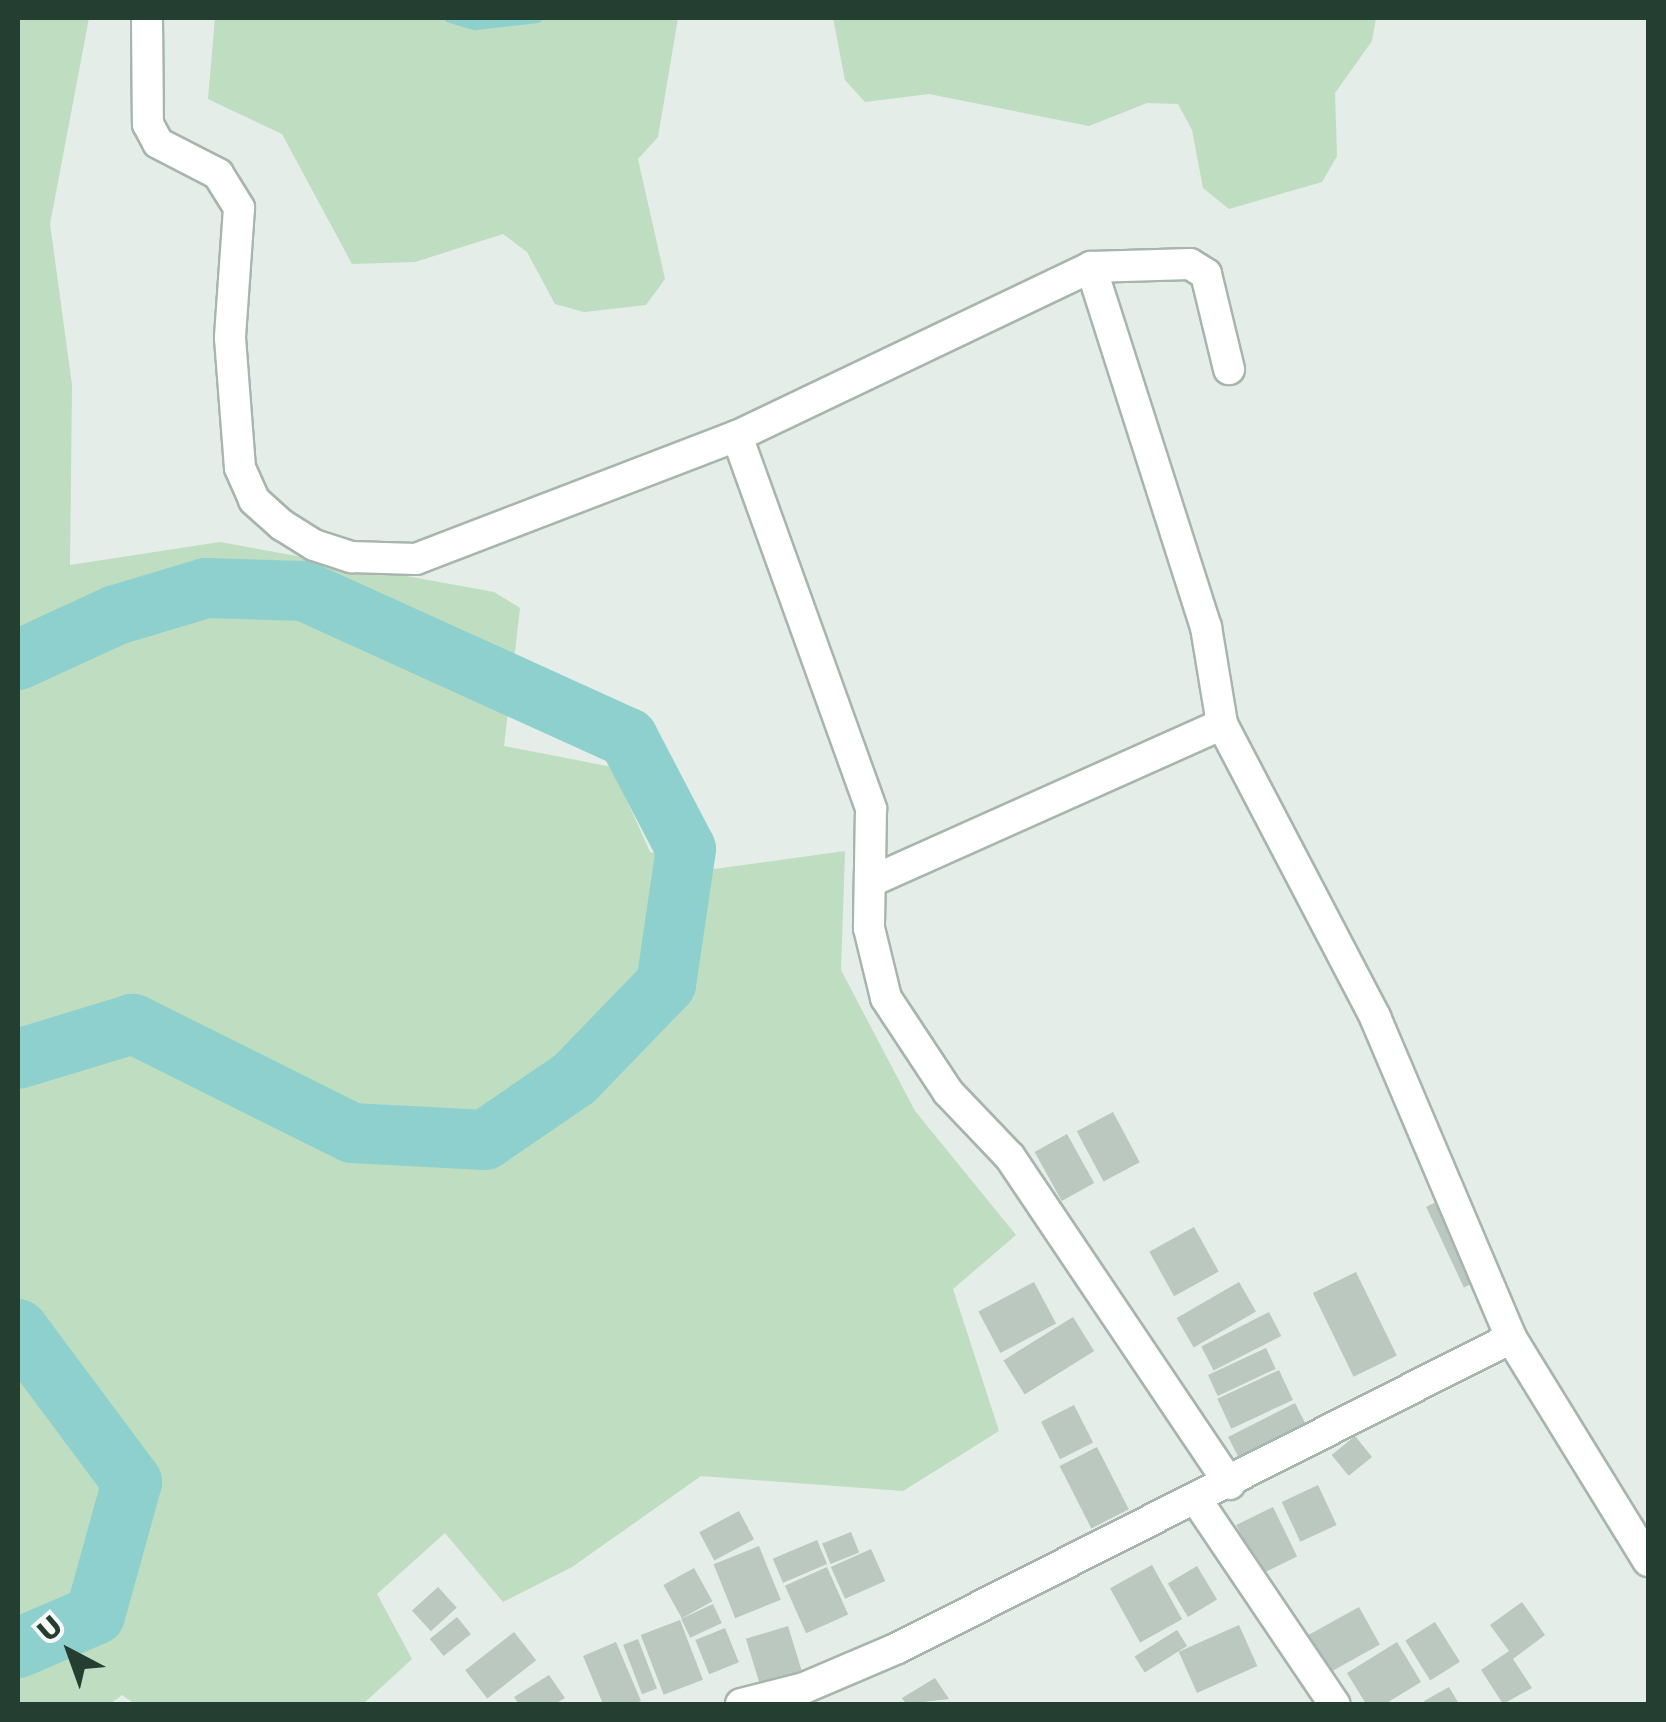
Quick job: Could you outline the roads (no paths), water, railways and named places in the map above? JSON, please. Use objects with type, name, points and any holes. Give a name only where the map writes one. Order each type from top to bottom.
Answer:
[{"type":"street","points":[[147,18],[148,124],[158,143],[218,174],[239,208],[230,338],[240,468],[254,500],[282,525],[314,545],[352,556],[416,559],[737,436],[1091,267],[1190,264],[1206,274],[1229,369]]},
{"type":"street","points":[[1091,267],[1206,627],[1222,724],[1375,1016],[1510,1338],[1648,1561]]},
{"type":"street","points":[[737,436],[871,809],[874,880],[869,928],[886,998],[948,1092],[1010,1157],[1230,1484]]},
{"type":"street","points":[[874,880],[1222,724]]},
{"type":"street","points":[[741,1704],[811,1696],[1198,1502],[1510,1338]]},
{"type":"street","points":[[1198,1502],[1334,1704]]},
{"type":"waterway","points":[[450,18],[475,25],[538,18]]},
{"type":"waterway","points":[[18,660],[116,615],[206,588],[304,591],[628,738],[686,849],[666,984],[574,1079],[485,1140],[352,1133],[133,1024],[18,1059]]},
{"type":"waterway","points":[[18,1329],[132,1482],[95,1615],[18,1648]]}]
